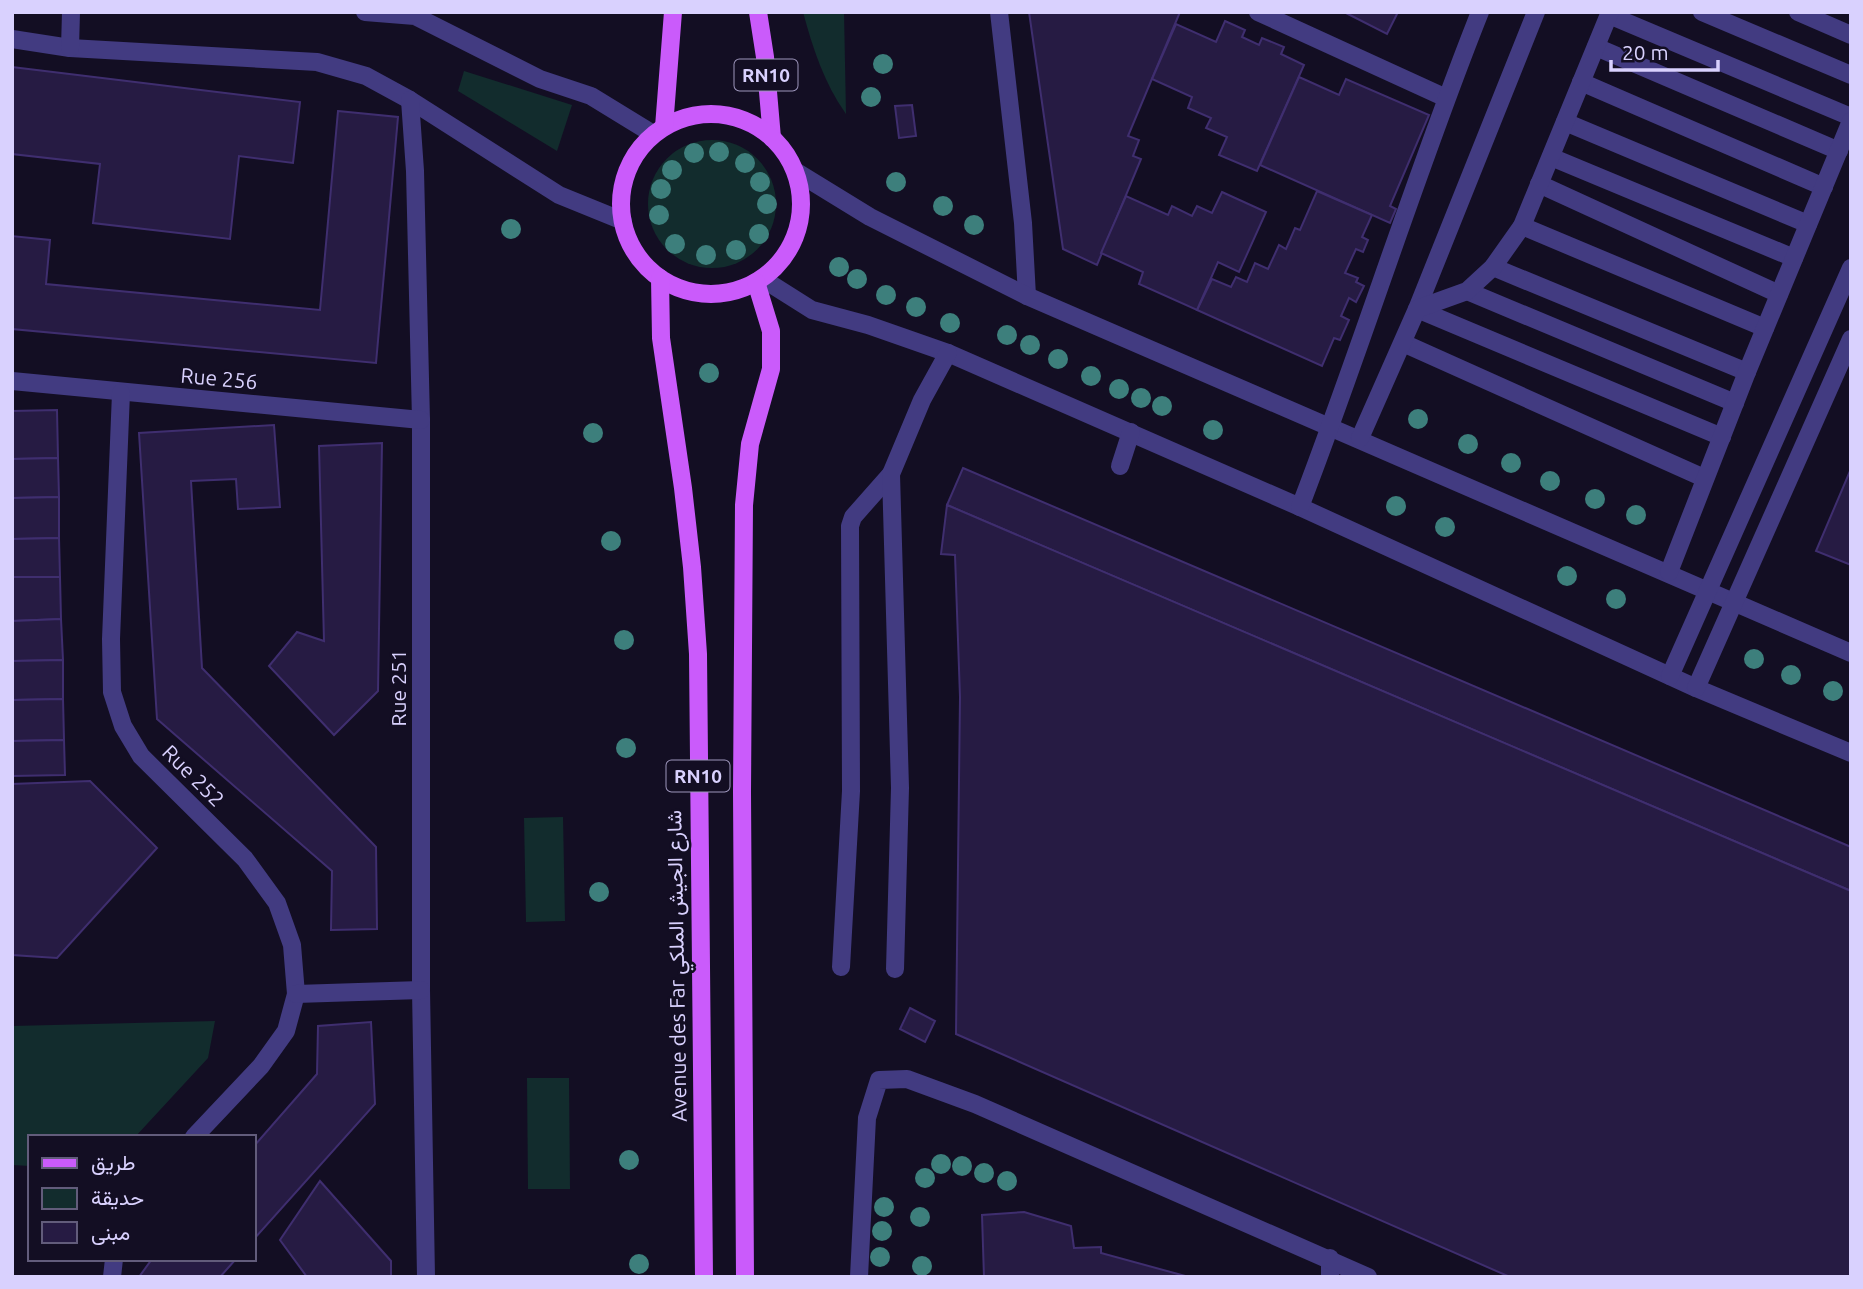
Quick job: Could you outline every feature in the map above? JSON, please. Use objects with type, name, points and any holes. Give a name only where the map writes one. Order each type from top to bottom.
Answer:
[{"type":"main road","points":[[674,12],[659,131],[633,159],[626,174],[622,189],[623,221],[630,243],[643,262],[660,278],[682,289],[708,294],[725,293],[759,281]]},
{"type":"main road","name":"RN10","points":[[758,12],[772,138]]},
{"type":"main road","name":"RN10","points":[[659,131],[691,116],[719,114],[747,122],[772,138],[786,155],[795,171],[801,194],[800,218],[793,241],[780,262],[759,281],[771,331],[771,369],[750,444],[744,505],[746,1277]]},
{"type":"main road","name":"Avenue des Far شارع الجيش الملكي","points":[[660,278],[661,338],[685,501],[698,654],[704,1277]]},
{"type":"street","points":[[70,48],[72,12]]},
{"type":"street","points":[[365,12],[415,14],[540,79],[591,96],[659,131]]},
{"type":"street","points":[[999,12],[1023,223],[1027,296]]},
{"type":"street","points":[[1258,12],[1446,98]]},
{"type":"street","points":[[1300,507],[1446,98],[1480,12]]},
{"type":"street","points":[[1360,438],[1403,343],[1536,12]]},
{"type":"street","points":[[1702,12],[1851,75]]},
{"type":"street","points":[[1798,12],[1851,35]]},
{"type":"street","points":[[1417,309],[1467,291],[1493,267],[1522,226],[1610,14],[1851,119],[1704,478],[1669,572]]},
{"type":"street","points":[[12,39],[70,48],[317,62],[366,76],[411,100],[559,195],[623,221]]},
{"type":"street","points":[[1596,47],[1839,151]]},
{"type":"street","points":[[1581,82],[1824,187]]},
{"type":"street","name":"Rue 251","points":[[411,100],[421,420],[421,990],[426,1277]]},
{"type":"street","points":[[1565,122],[1808,224]]},
{"type":"street","points":[[1550,157],[1794,258]]},
{"type":"street","points":[[795,171],[870,217],[1027,296],[1851,653]]},
{"type":"street","points":[[1539,184],[1779,294]]},
{"type":"street","points":[[1522,226],[1765,328]]},
{"type":"street","points":[[1493,267],[1747,372]]},
{"type":"street","points":[[1670,676],[1851,268]]},
{"type":"street","points":[[759,281],[811,310],[868,325],[948,353],[1131,432],[1696,688],[1851,753]]},
{"type":"street","points":[[1467,291],[1735,403]]},
{"type":"street","points":[[1417,309],[1722,437]]},
{"type":"street","points":[[1696,688],[1851,339]]},
{"type":"street","points":[[1403,343],[1704,478]]},
{"type":"street","points":[[841,967],[851,791],[850,526],[853,517],[891,474],[922,400],[948,353]]},
{"type":"street","name":"Rue 256","points":[[12,381],[421,420]]},
{"type":"street","name":"Rue 252","points":[[121,393],[111,639],[112,692],[123,726],[141,756],[245,859],[277,903],[292,945],[296,993],[286,1031],[261,1066],[196,1135]]},
{"type":"street","points":[[1120,466],[1131,432]]},
{"type":"street","points":[[891,474],[900,788],[895,969]]},
{"type":"street","points":[[296,993],[421,990]]},
{"type":"street","points":[[859,1277],[867,1118],[878,1080],[906,1079],[975,1104],[1368,1277]]},
{"type":"street","points":[[1330,1258],[1330,1277]]},
{"type":"green space","points":[[803,12],[844,12],[846,114],[820,65]]},
{"type":"green space","points":[[464,71],[572,105],[557,151],[458,91]]},
{"type":"green space","points":[[712,140],[736,145],[757,159],[771,180],[776,204],[771,228],[757,249],[736,263],[712,268],[688,263],[667,249],[653,228],[648,204],[653,180],[667,159],[688,145]]},
{"type":"green space","points":[[563,817],[565,921],[526,922],[524,818]]},
{"type":"green space","points":[[215,1021],[208,1058],[137,1135],[28,1135],[28,1166],[12,1165],[12,1026]]},
{"type":"green space","points":[[527,1078],[569,1078],[570,1189],[528,1189]]},
{"type":"building","points":[[1029,12],[1180,12],[1128,136],[1139,140],[1133,156],[1141,159],[1097,265],[1063,249]]},
{"type":"building","points":[[1344,12],[1398,12],[1387,34]]},
{"type":"building","points":[[1225,21],[1245,30],[1242,37],[1259,45],[1262,38],[1284,47],[1281,54],[1304,65],[1257,171],[1219,155],[1227,137],[1206,128],[1211,118],[1188,108],[1192,97],[1152,79],[1176,24],[1216,42]]},
{"type":"building","points":[[12,67],[300,102],[293,163],[239,156],[230,239],[93,223],[100,164],[12,154]]},
{"type":"building","points":[[1299,77],[1339,95],[1346,79],[1429,115],[1390,206],[1396,209],[1390,223],[1260,165]]},
{"type":"building","points":[[912,105],[916,136],[899,138],[895,106]]},
{"type":"building","points":[[338,111],[398,117],[376,363],[12,329],[12,236],[50,240],[46,284],[320,310]]},
{"type":"building","points":[[1317,191],[1372,215],[1362,237],[1368,240],[1363,252],[1356,249],[1345,273],[1358,278],[1356,282],[1364,286],[1356,302],[1349,298],[1341,316],[1349,320],[1340,340],[1334,338],[1322,366],[1197,310],[1212,279],[1231,287],[1236,277],[1247,282],[1255,263],[1268,269],[1279,245],[1286,249],[1295,228],[1300,230]]},
{"type":"building","points":[[1222,192],[1266,212],[1239,272],[1218,262],[1197,310],[1139,284],[1143,272],[1101,253],[1126,196],[1168,215],[1172,206],[1192,216],[1197,206],[1212,213]]},
{"type":"building","points":[[57,410],[58,458],[12,459],[12,411]]},
{"type":"building","points":[[274,425],[280,507],[238,509],[236,479],[191,481],[202,668],[376,847],[377,929],[331,930],[332,871],[157,719],[139,433]]},
{"type":"building","points":[[382,443],[378,691],[334,735],[269,666],[297,632],[324,641],[319,446]]},
{"type":"building","points":[[58,458],[59,497],[12,498],[12,459]]},
{"type":"building","points":[[963,468],[1851,847],[1851,891],[947,505]]},
{"type":"building","points":[[1851,471],[1851,565],[1816,551]]},
{"type":"building","points":[[59,497],[59,538],[12,539],[12,498]]},
{"type":"building","points":[[947,505],[1851,891],[1851,1277],[1510,1277],[956,1034],[960,697],[955,555],[941,554]]},
{"type":"building","points":[[59,538],[60,577],[12,577],[12,539]]},
{"type":"building","points":[[12,577],[60,577],[61,619],[12,621]]},
{"type":"building","points":[[61,619],[63,660],[12,661],[12,621]]},
{"type":"building","points":[[63,660],[63,699],[12,700],[12,661]]},
{"type":"building","points":[[63,699],[64,740],[12,741],[12,700]]},
{"type":"building","points":[[64,740],[65,775],[12,776],[12,741]]},
{"type":"building","points":[[90,781],[157,848],[57,958],[12,955],[12,784]]},
{"type":"building","points":[[910,1008],[935,1021],[925,1042],[900,1029]]},
{"type":"building","points":[[371,1022],[375,1104],[256,1237],[256,1144],[317,1074],[318,1026]]},
{"type":"building","points":[[320,1181],[391,1261],[391,1277],[307,1277],[280,1240]]},
{"type":"building","points":[[1024,1212],[1071,1226],[1074,1248],[1101,1247],[1101,1253],[1189,1277],[984,1277],[982,1215]]},
{"type":"building","points":[[151,1261],[234,1261],[220,1277],[139,1277]]}]
